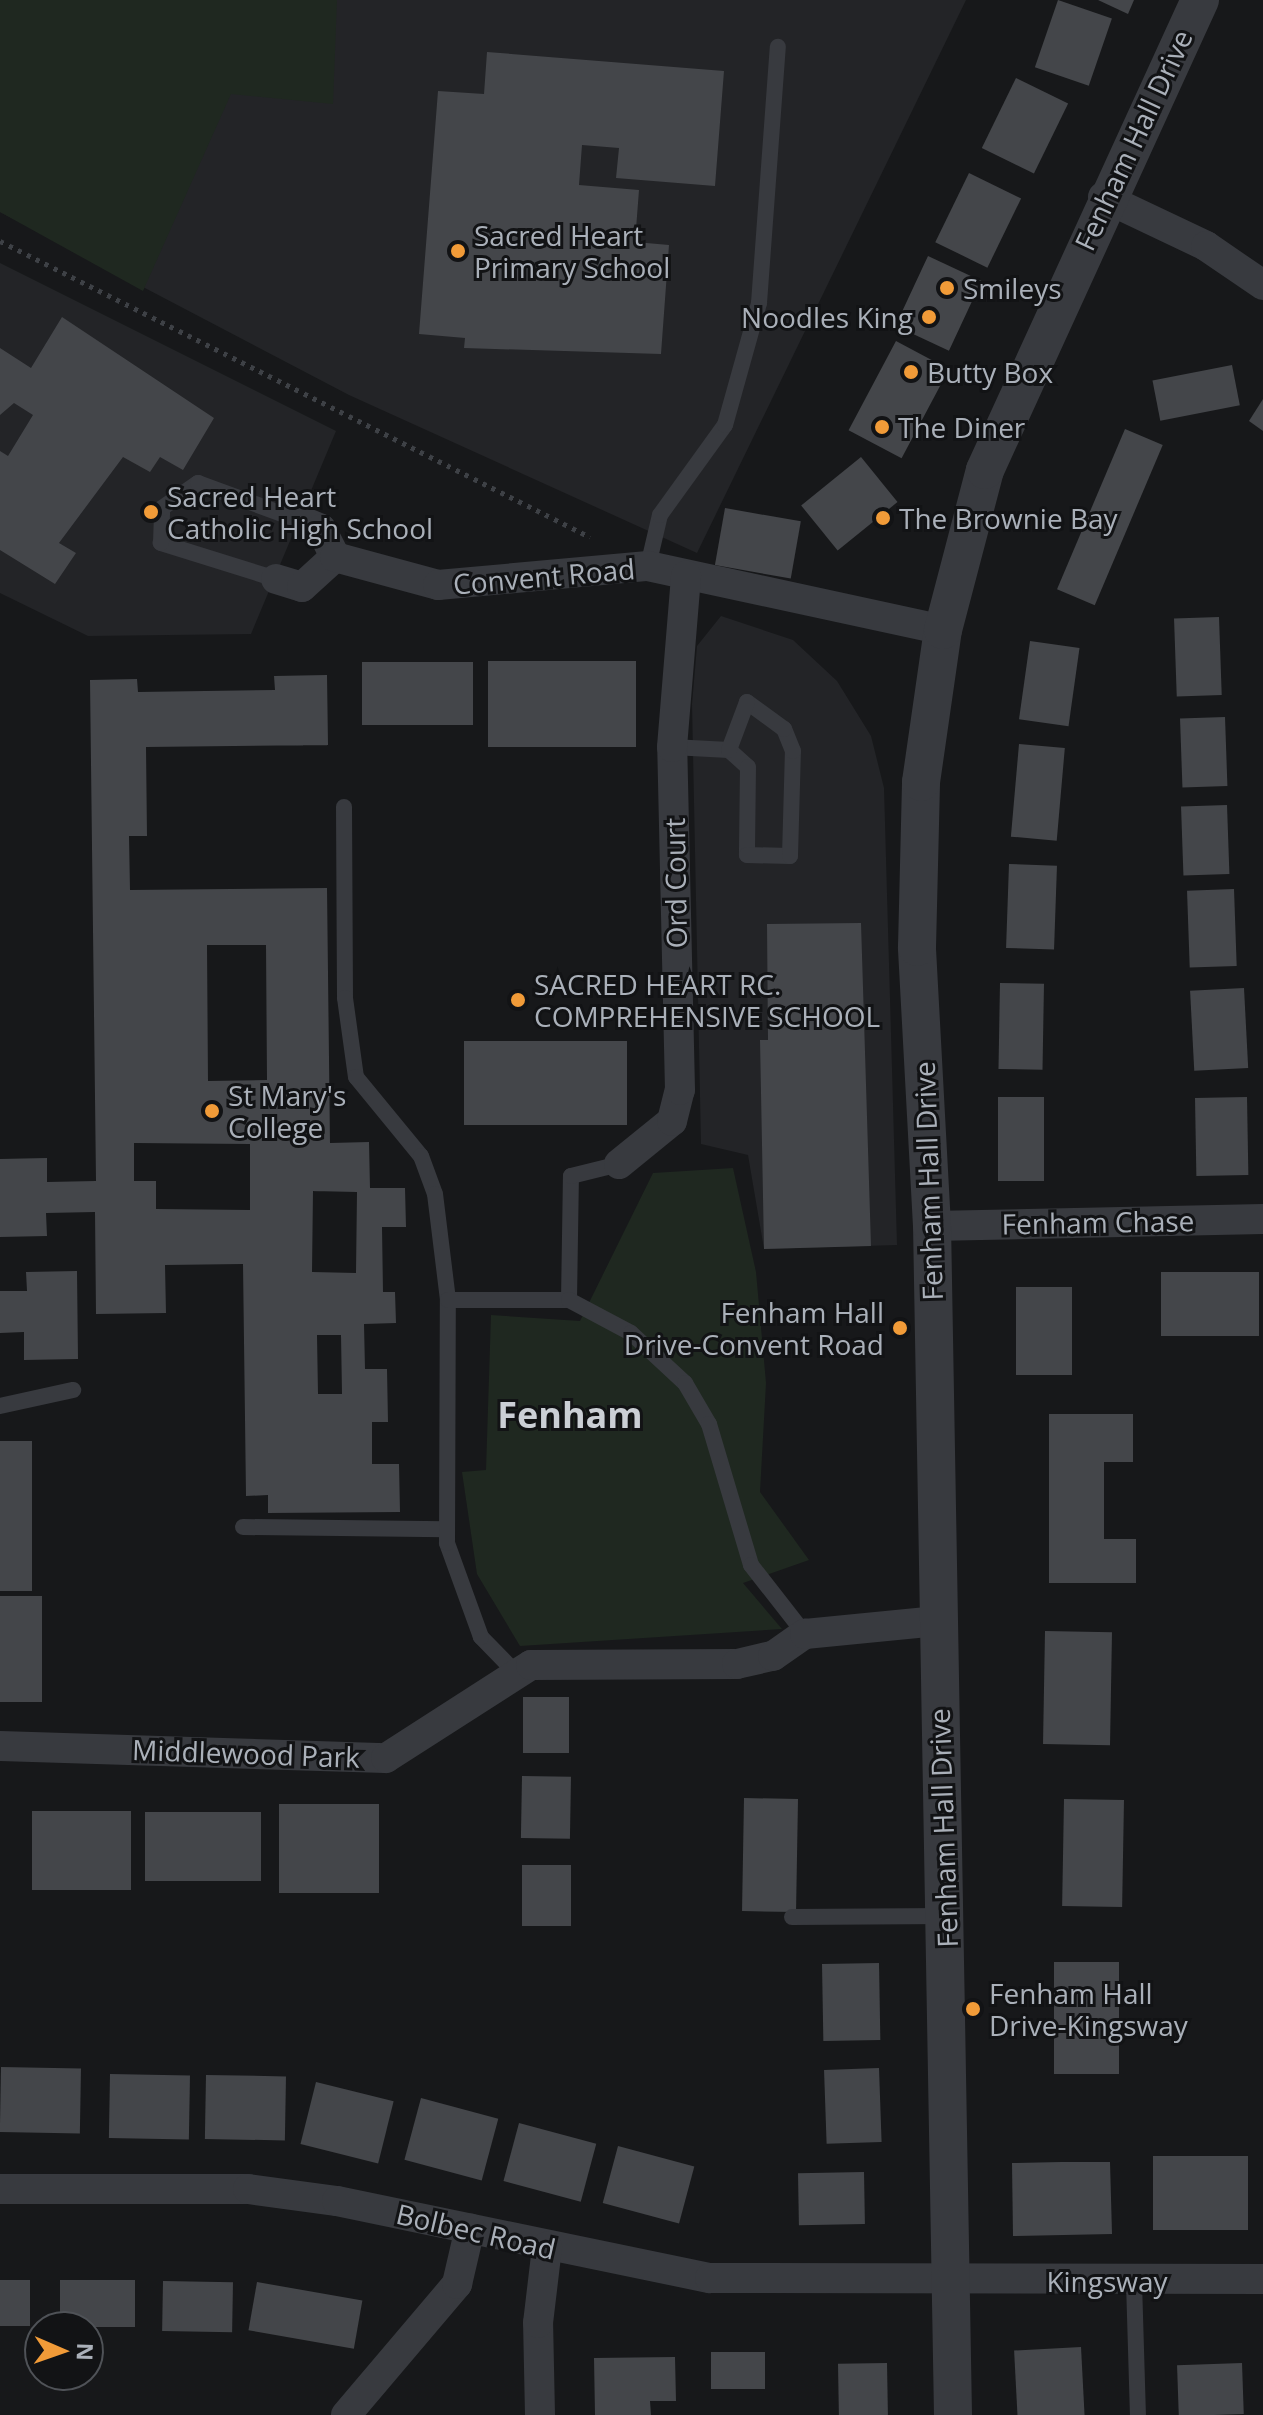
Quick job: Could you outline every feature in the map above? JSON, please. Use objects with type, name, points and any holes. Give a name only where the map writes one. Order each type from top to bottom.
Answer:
[{"type":"street","name":"Fenham Hall Drive","points":[[953,2415],[932,1226],[918,932],[921,782],[943,630],[985,470],[1103,197],[1200,0]]},
{"type":"street","points":[[1103,197],[1206,246],[1263,285]]},
{"type":"street","points":[[276,579],[302,587],[335,557],[321,529],[304,522]]},
{"type":"street","name":"Convent Road","points":[[335,557],[438,585],[648,566],[943,630]]},
{"type":"street","name":"Ord Court","points":[[619,1164],[672,1121],[680,1090],[672,747],[686,576]]},
{"type":"street","name":"Fenham Chase","points":[[932,1226],[1263,1219]]},
{"type":"street","name":"Middlewood Park","points":[[0,1746],[386,1758],[531,1665],[737,1664],[773,1656],[805,1634],[937,1621]]},
{"type":"street","name":"Bolbec Road","points":[[0,2189],[248,2189],[470,2228],[547,2247],[710,2278],[951,2281]]},
{"type":"street","points":[[346,2415],[457,2284],[470,2228]]},
{"type":"street","points":[[540,2415],[538,2323],[547,2247]]},
{"type":"street","name":"Kingsway","points":[[951,2281],[1263,2279]]},
{"type":"lane","points":[[648,566],[660,515],[725,425],[759,303],[778,47]]},
{"type":"lane","points":[[276,579],[161,543],[162,508],[198,483],[304,522]]},
{"type":"lane","points":[[672,747],[729,750],[748,767],[747,855],[790,856],[793,751],[784,729],[747,702],[729,750]]},
{"type":"lane","points":[[344,807],[345,998],[356,1077],[421,1156],[435,1194],[448,1300],[446,1529],[460,1596],[481,1637],[517,1674]]},
{"type":"lane","points":[[569,1300],[571,1176],[619,1164]]},
{"type":"lane","points":[[448,1300],[569,1300],[631,1333],[685,1383],[709,1424],[751,1565],[805,1634]]},
{"type":"lane","points":[[0,1406],[73,1390]]},
{"type":"lane","points":[[243,1527],[446,1529]]},
{"type":"lane","points":[[792,1917],[946,1916]]},
{"type":"lane","points":[[1134,2282],[1138,2415]]},
{"type":"path","points":[[0,241],[648,566]]},
{"type":"shaded area","name":"Sacred Heart Primary School","points":[[0,0],[966,0],[697,553],[349,395],[0,212]]},
{"type":"shaded area","points":[[0,0],[337,0],[333,104],[231,94],[143,291],[0,212]]},
{"type":"shaded area","name":"Sacred Heart Catholic High School","points":[[0,263],[336,431],[251,634],[88,636],[0,593]]},
{"type":"shaded area","points":[[721,616],[793,640],[837,681],[871,736],[884,788],[897,1245],[764,1249],[748,1155],[701,1144],[692,704],[697,646]]},
{"type":"shaded area","points":[[733,1168],[756,1272],[766,1383],[760,1492],[809,1560],[743,1583],[782,1629],[520,1646],[477,1574],[462,1472],[486,1470],[491,1315],[580,1321],[653,1173]]},
{"type":"building","points":[[1058,0],[1112,19],[1089,86],[1035,67]]},
{"type":"building","points":[[1098,0],[1134,0],[1128,14]]},
{"type":"building","points":[[487,52],[724,71],[715,186],[616,178],[619,148],[582,145],[579,185],[639,190],[635,242],[669,245],[661,354],[464,348],[465,338],[419,334],[438,91],[484,94]]},
{"type":"building","points":[[1016,78],[1068,103],[1034,174],[982,148]]},
{"type":"building","points":[[969,173],[1021,198],[987,268],[935,242]]},
{"type":"building","points":[[928,256],[981,281],[949,351],[895,326]]},
{"type":"building","points":[[62,317],[214,418],[183,470],[160,457],[150,472],[123,457],[59,543],[76,553],[55,584],[0,550],[0,451],[8,456],[33,415],[14,403],[0,415],[0,348],[31,368]]},
{"type":"building","points":[[896,341],[949,369],[902,458],[849,430]]},
{"type":"building","points":[[1232,365],[1240,405],[1160,421],[1152,380]]},
{"type":"building","points":[[1263,399],[1263,431],[1249,421]]},
{"type":"building","points":[[1125,429],[1163,445],[1095,605],[1057,589]]},
{"type":"building","points":[[861,457],[898,502],[838,551],[801,505]]},
{"type":"building","points":[[725,508],[801,521],[791,578],[715,565]]},
{"type":"building","points":[[1219,617],[1222,695],[1177,697],[1174,619]]},
{"type":"building","points":[[1030,641],[1080,648],[1069,726],[1019,719]]},
{"type":"building","points":[[488,661],[636,661],[636,747],[488,747]]},
{"type":"building","points":[[362,662],[473,662],[473,725],[362,725]]},
{"type":"building","name":"St Mary's College","points":[[327,675],[328,745],[146,747],[147,836],[129,836],[130,890],[327,888],[330,1143],[369,1142],[370,1188],[405,1188],[406,1227],[382,1227],[383,1292],[395,1292],[396,1323],[364,1324],[365,1369],[387,1369],[388,1422],[372,1422],[372,1464],[399,1464],[400,1512],[268,1513],[268,1495],[246,1496],[243,1264],[165,1265],[166,1313],[96,1314],[95,1212],[46,1213],[47,1236],[0,1237],[0,1159],[47,1158],[47,1182],[96,1181],[90,680],[137,679],[138,692],[275,690],[274,676]],"holes":[[[207,945],[266,945],[267,1080],[208,1081]],[[134,1143],[250,1144],[250,1210],[156,1209],[156,1181],[134,1181]],[[313,1191],[357,1192],[356,1273],[312,1272]],[[317,1335],[341,1335],[342,1394],[318,1394]]]},
{"type":"building","points":[[1225,717],[1227,786],[1182,788],[1180,719]]},
{"type":"building","points":[[1019,744],[1065,748],[1057,841],[1011,837]]},
{"type":"building","points":[[1227,805],[1229,874],[1183,876],[1181,807]]},
{"type":"building","points":[[1009,864],[1057,866],[1054,950],[1006,948]]},
{"type":"building","points":[[1234,889],[1237,966],[1190,968],[1187,891]]},
{"type":"building","points":[[861,923],[871,1246],[764,1249],[760,1040],[768,1040],[767,924]]},
{"type":"building","points":[[1000,983],[1044,984],[1042,1070],[998,1069]]},
{"type":"building","points":[[1244,988],[1248,1068],[1194,1071],[1190,991]]},
{"type":"building","points":[[464,1041],[627,1041],[627,1125],[464,1125]]},
{"type":"building","points":[[998,1097],[1044,1097],[1044,1181],[998,1181]]},
{"type":"building","points":[[1247,1097],[1248,1175],[1196,1176],[1195,1098]]},
{"type":"building","points":[[77,1271],[78,1359],[24,1360],[24,1332],[0,1333],[0,1291],[27,1291],[26,1272]]},
{"type":"building","points":[[1161,1272],[1259,1272],[1259,1336],[1161,1336]]},
{"type":"building","points":[[1016,1287],[1072,1287],[1072,1375],[1016,1375]]},
{"type":"building","points":[[1049,1414],[1133,1414],[1133,1462],[1104,1462],[1104,1539],[1136,1539],[1136,1583],[1049,1583]]},
{"type":"building","points":[[0,1441],[32,1441],[32,1591],[0,1591]]},
{"type":"building","points":[[0,1596],[42,1596],[42,1702],[0,1702]]},
{"type":"building","points":[[1045,1631],[1112,1632],[1110,1745],[1043,1744]]},
{"type":"building","points":[[523,1697],[569,1697],[569,1753],[523,1753]]},
{"type":"building","points":[[522,1776],[571,1777],[570,1839],[521,1838]]},
{"type":"building","points":[[744,1798],[798,1799],[796,1912],[742,1911]]},
{"type":"building","points":[[1064,1799],[1124,1800],[1122,1907],[1062,1906]]},
{"type":"building","points":[[279,1804],[379,1804],[379,1893],[279,1893]]},
{"type":"building","points":[[32,1811],[131,1811],[131,1890],[32,1890]]},
{"type":"building","points":[[145,1812],[261,1812],[261,1881],[145,1881]]},
{"type":"building","points":[[522,1865],[571,1865],[571,1926],[522,1926]]},
{"type":"building","points":[[1054,1962],[1119,1962],[1119,2074],[1054,2074]]},
{"type":"building","points":[[879,1963],[880,2040],[823,2041],[822,1964]]},
{"type":"building","points":[[1,2067],[81,2068],[80,2133],[0,2132]]},
{"type":"building","points":[[879,2068],[882,2142],[827,2144],[824,2070]]},
{"type":"building","points":[[110,2074],[190,2075],[189,2139],[109,2138]]},
{"type":"building","points":[[206,2075],[286,2076],[285,2140],[205,2139]]},
{"type":"building","points":[[316,2082],[394,2101],[378,2163],[301,2144]]},
{"type":"building","points":[[421,2098],[498,2119],[482,2181],[404,2160]]},
{"type":"building","points":[[519,2123],[596,2144],[581,2202],[503,2181]]},
{"type":"building","points":[[618,2146],[694,2166],[679,2223],[603,2203]]},
{"type":"building","points":[[1153,2156],[1248,2156],[1248,2230],[1153,2230]]},
{"type":"building","points":[[1110,2162],[1112,2234],[1013,2236],[1012,2163]]},
{"type":"building","points":[[864,2172],[865,2224],[799,2225],[798,2173]]},
{"type":"building","points":[[0,2280],[30,2280],[30,2311],[24,2311],[24,2326],[0,2326]]},
{"type":"building","points":[[60,2280],[135,2280],[135,2327],[104,2327],[104,2311],[60,2311]]},
{"type":"building","points":[[163,2281],[233,2282],[232,2332],[162,2331]]},
{"type":"building","points":[[257,2282],[362,2301],[354,2349],[248,2330]]},
{"type":"building","points":[[1081,2347],[1085,2415],[1017,2415],[1014,2351]]},
{"type":"building","points":[[711,2352],[765,2352],[765,2389],[711,2389]]},
{"type":"building","points":[[675,2357],[676,2401],[650,2401],[651,2415],[595,2415],[594,2358]]},
{"type":"building","points":[[887,2363],[888,2415],[839,2415],[838,2364]]},
{"type":"building","points":[[1242,2363],[1244,2414],[1179,2415],[1177,2365]]},
{"type":"place","name":"Sacred Heart Primary School","points":[[458,251]]},
{"type":"place","name":"Smileys","points":[[947,288]]},
{"type":"place","name":"Noodles King","points":[[929,317]]},
{"type":"place","name":"Butty Box","points":[[911,372]]},
{"type":"place","name":"The Diner","points":[[882,427]]},
{"type":"place","name":"Sacred Heart Catholic High School","points":[[151,512]]},
{"type":"place","name":"The Brownie Bay","points":[[883,518]]},
{"type":"place","name":"SACRED HEART RC. COMPREHENSIVE SCHOOL","points":[[518,1000]]},
{"type":"place","name":"St Mary's College","points":[[212,1111]]},
{"type":"place","name":"Fenham Hall Drive-Convent Road","points":[[900,1328]]},
{"type":"place","name":"Fenham Hall Drive-Kingsway","points":[[973,2009]]},
{"type":"district","name":"Fenham","points":[[570,1415]]}]
